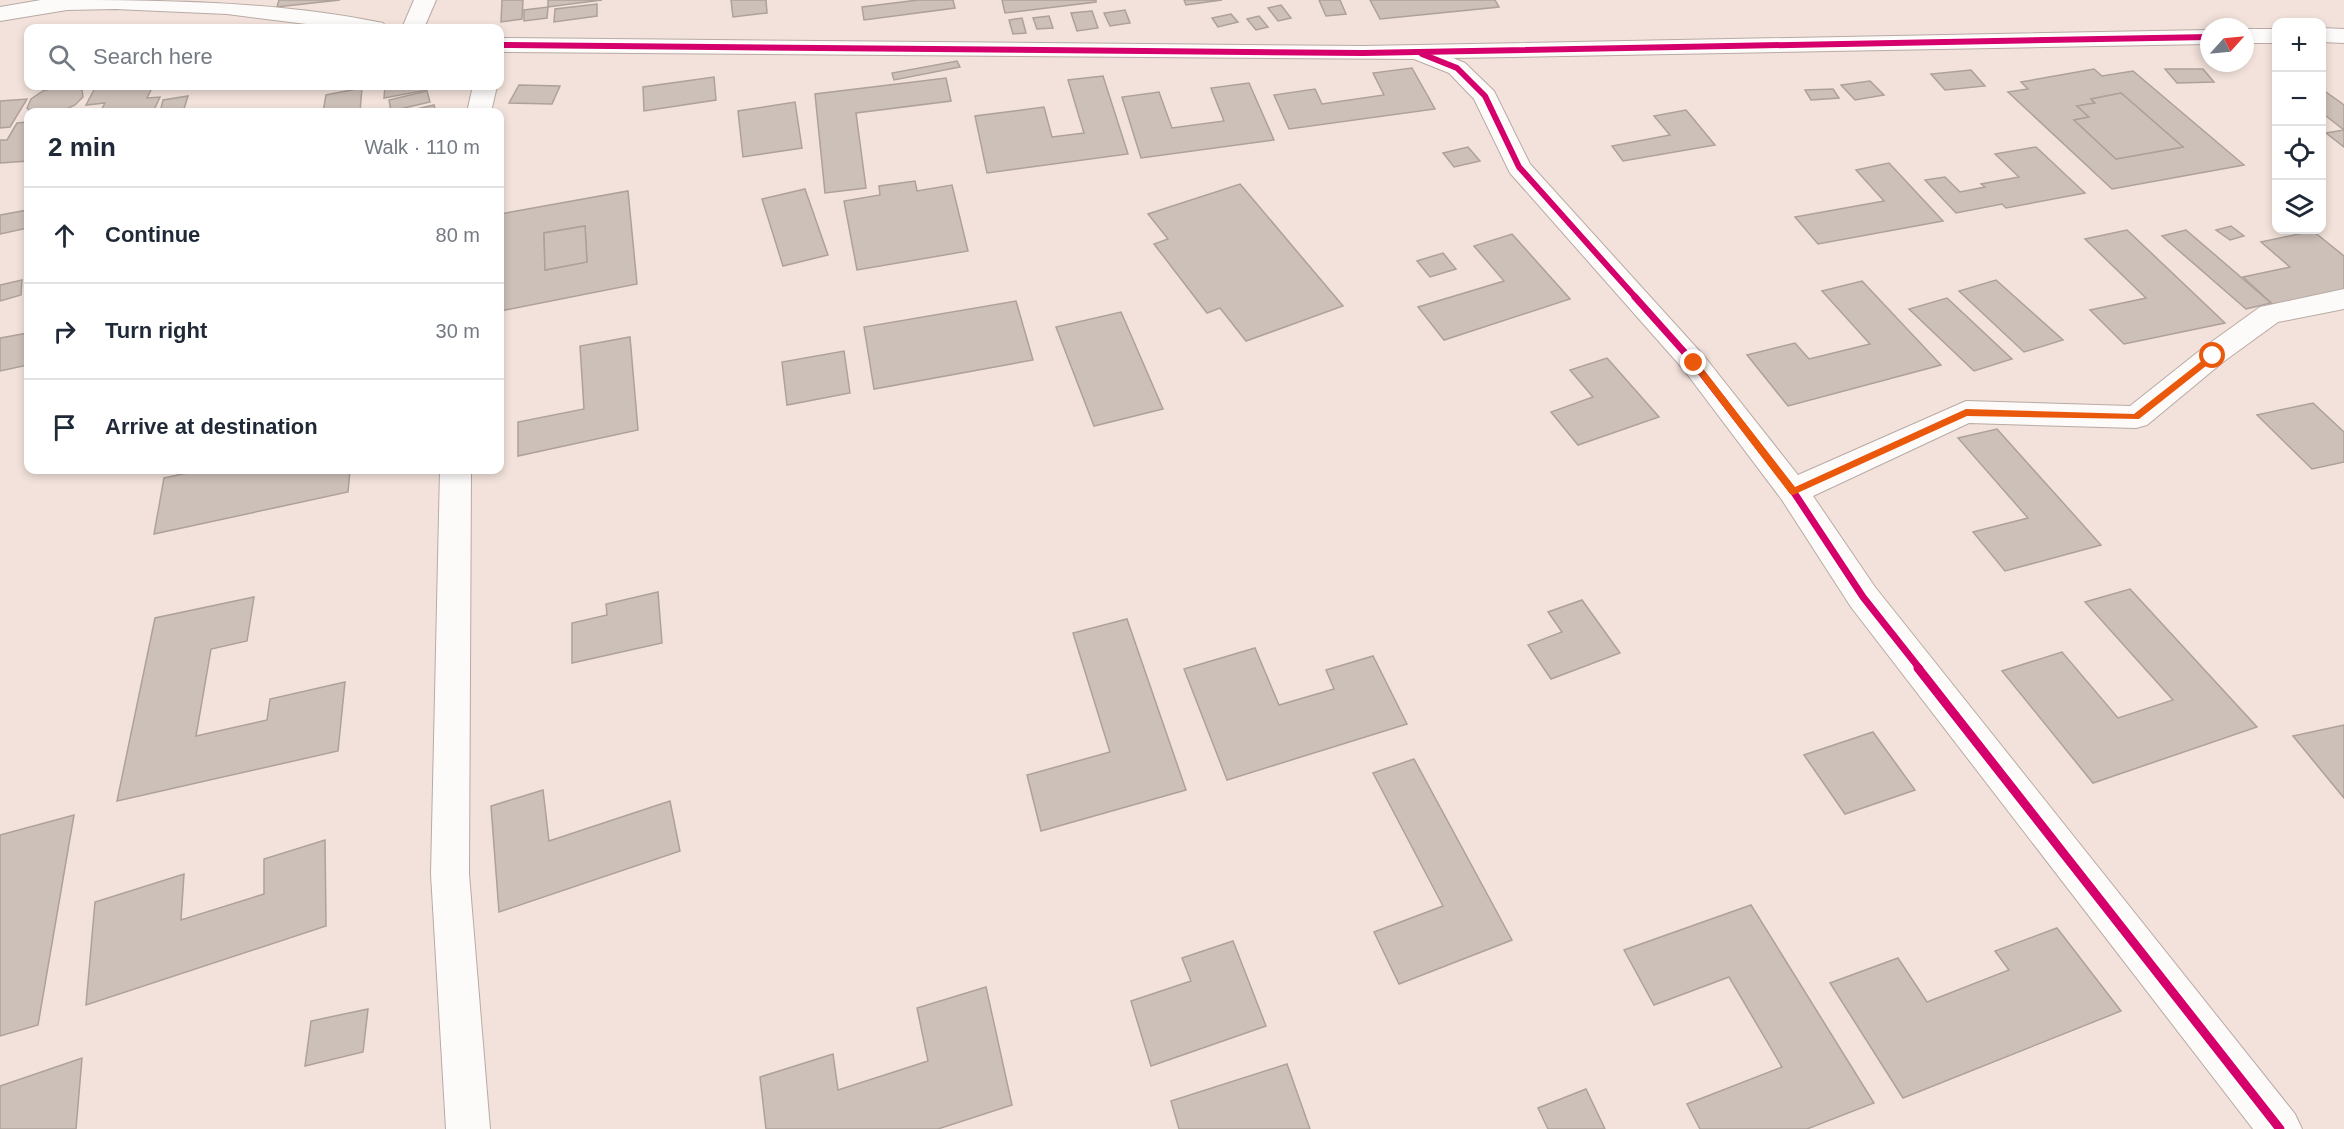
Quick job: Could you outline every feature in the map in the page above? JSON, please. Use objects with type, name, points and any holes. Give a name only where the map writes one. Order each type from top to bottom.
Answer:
[{"type":"street","points":[[415,24],[425,0]]},
{"type":"street","points":[[0,14],[77,2],[177,1],[296,14],[352,24]]},
{"type":"street","points":[[2326,35],[2344,36]]},
{"type":"street","points":[[2254,36],[2272,36]]},
{"type":"street","points":[[504,45],[1363,53],[2200,37]]},
{"type":"street","points":[[1413,51],[1457,68],[1485,96],[1519,167],[1694,363],[1793,491],[1863,597],[2280,1129]]},
{"type":"street","points":[[480,108],[484,90]]},
{"type":"street","points":[[1793,491],[1966,412],[2136,417],[2270,314],[2344,299]]},
{"type":"street","points":[[455,474],[450,874],[468,1129]]},
{"type":"building","points":[[279,0],[340,0],[277,7]]},
{"type":"building","points":[[502,0],[523,0],[522,19],[501,22]]},
{"type":"building","points":[[548,0],[602,0],[548,7]]},
{"type":"building","points":[[731,0],[766,0],[767,13],[733,17]]},
{"type":"building","points":[[918,0],[953,0],[955,8],[864,20],[862,7]]},
{"type":"building","points":[[1002,0],[1096,0],[1096,2],[1005,13]]},
{"type":"building","points":[[1184,0],[1222,0],[1186,5]]},
{"type":"building","points":[[1319,0],[1340,0],[1346,14],[1326,16]]},
{"type":"building","points":[[1370,0],[1495,0],[1499,7],[1380,19]]},
{"type":"building","points":[[597,4],[597,16],[554,22],[555,9]]},
{"type":"building","points":[[1281,5],[1291,18],[1278,21],[1268,8]]},
{"type":"building","points":[[548,7],[547,18],[524,21],[524,10]]},
{"type":"building","points":[[1125,10],[1130,23],[1110,26],[1104,13]]},
{"type":"building","points":[[1092,11],[1098,28],[1077,31],[1071,13]]},
{"type":"building","points":[[1231,14],[1238,22],[1218,27],[1212,18]]},
{"type":"building","points":[[1049,16],[1053,28],[1037,29],[1033,18]]},
{"type":"building","points":[[1259,16],[1268,27],[1256,30],[1247,19]]},
{"type":"building","points":[[1022,18],[1026,33],[1013,34],[1009,20]]},
{"type":"building","points":[[957,61],[960,67],[894,80],[892,73]]},
{"type":"building","points":[[1412,68],[1435,109],[1289,129],[1274,95],[1315,89],[1322,104],[1384,95],[1373,73]]},
{"type":"building","points":[[2094,69],[2102,76],[2133,71],[2244,165],[2112,189],[2008,92],[2028,89],[2021,82]],"holes":[[[2121,93],[2183,147],[2116,159],[2074,120],[2089,117],[2077,106],[2095,103],[2091,99]]]},
{"type":"building","points":[[2165,69],[2200,69],[2200,72],[2206,72],[2214,82],[2177,83]]},
{"type":"building","points":[[1971,70],[1985,86],[1945,90],[1931,74]]},
{"type":"building","points":[[1103,76],[1128,154],[987,173],[975,116],[1044,107],[1052,137],[1084,133],[1068,80]]},
{"type":"building","points":[[714,77],[716,100],[644,111],[643,87]]},
{"type":"building","points":[[946,78],[951,101],[856,113],[866,188],[825,193],[815,94]]},
{"type":"building","points":[[1870,81],[1884,95],[1855,100],[1841,85]]},
{"type":"building","points":[[1249,83],[1274,140],[1141,158],[1122,97],[1159,92],[1172,128],[1224,121],[1211,88]]},
{"type":"building","points":[[519,85],[560,86],[552,104],[509,103]]},
{"type":"building","points":[[1833,89],[1839,98],[1811,100],[1805,90]]},
{"type":"building","points":[[82,90],[83,97],[69,108],[27,108],[31,99],[43,91]]},
{"type":"building","points":[[94,90],[151,90],[147,98],[160,97],[155,108],[102,108],[105,103],[86,105]]},
{"type":"building","points":[[362,90],[360,108],[324,108],[326,95]]},
{"type":"building","points":[[385,90],[427,90],[384,98]]},
{"type":"building","points":[[427,91],[430,102],[404,108],[390,108],[389,100]]},
{"type":"building","points":[[2326,92],[2344,105],[2344,130],[2326,116]]},
{"type":"building","points":[[2121,93],[2183,147],[2116,159],[2074,120],[2089,117],[2077,106],[2095,103],[2091,99]]},
{"type":"building","points":[[188,96],[184,108],[161,108],[163,100]]},
{"type":"building","points":[[27,99],[10,127],[0,128],[0,101]]},
{"type":"building","points":[[795,102],[802,148],[743,157],[738,111]]},
{"type":"building","points":[[1686,110],[1715,145],[1623,161],[1612,146],[1670,135],[1654,116]]},
{"type":"building","points":[[24,122],[24,161],[0,163],[0,140],[7,140],[17,123]]},
{"type":"building","points":[[2344,130],[2344,147],[2326,133]]},
{"type":"building","points":[[1468,147],[1480,161],[1454,167],[1443,153]]},
{"type":"building","points":[[2036,147],[2085,193],[2006,208],[2002,204],[1956,213],[1925,180],[1945,177],[1960,192],[1985,187],[1981,184],[2019,177],[1995,154]]},
{"type":"building","points":[[1889,163],[1943,221],[1818,244],[1795,217],[1884,201],[1856,170]]},
{"type":"building","points":[[915,181],[917,191],[952,185],[968,251],[857,270],[844,201],[880,195],[879,186]]},
{"type":"building","points":[[1240,184],[1343,306],[1246,341],[1220,308],[1207,313],[1154,244],[1168,239],[1148,214]]},
{"type":"building","points":[[805,189],[828,255],[783,266],[762,199]]},
{"type":"building","points":[[628,191],[637,284],[504,310],[504,213]],"holes":[[[585,226],[587,262],[545,270],[544,233]]]},
{"type":"building","points":[[24,211],[24,229],[0,234],[0,215]]},
{"type":"building","points":[[585,226],[587,262],[545,270],[544,233]]},
{"type":"building","points":[[2231,226],[2244,236],[2230,240],[2216,230]]},
{"type":"building","points":[[2127,230],[2225,323],[2124,344],[2090,310],[2146,298],[2085,239]]},
{"type":"building","points":[[2186,230],[2271,303],[2246,309],[2162,236]]},
{"type":"building","points":[[1512,234],[1570,299],[1444,340],[1418,307],[1504,281],[1474,246]]},
{"type":"building","points":[[2299,234],[2317,234],[2344,256],[2344,294],[2278,309],[2243,277],[2290,267],[2261,242]]},
{"type":"building","points":[[1443,253],[1456,269],[1430,277],[1417,261]]},
{"type":"building","points":[[22,280],[21,295],[0,301],[0,285]]},
{"type":"building","points":[[1996,280],[2063,340],[2024,352],[1959,291]]},
{"type":"building","points":[[1862,281],[1941,365],[1788,406],[1747,355],[1795,343],[1809,359],[1870,344],[1822,291]]},
{"type":"building","points":[[1947,298],[2012,359],[1974,371],[1909,309]]},
{"type":"building","points":[[1016,301],[1033,360],[874,389],[864,327]]},
{"type":"building","points":[[1121,312],[1163,409],[1094,426],[1056,327]]},
{"type":"building","points":[[24,334],[24,366],[0,371],[0,338]]},
{"type":"building","points":[[630,337],[638,430],[518,456],[518,422],[584,409],[580,346]]},
{"type":"building","points":[[844,351],[850,393],[787,405],[782,362]]},
{"type":"building","points":[[1607,358],[1659,417],[1578,445],[1551,412],[1593,397],[1570,370]]},
{"type":"building","points":[[2313,403],[2344,432],[2344,462],[2312,469],[2257,415]]},
{"type":"building","points":[[1997,429],[2101,545],[2005,571],[1973,532],[2028,518],[1958,438]]},
{"type":"building","points":[[183,474],[350,474],[348,492],[154,534],[164,478]]},
{"type":"building","points":[[2130,589],[2257,727],[2093,783],[2002,671],[2062,652],[2118,718],[2173,700],[2085,602]]},
{"type":"building","points":[[658,592],[662,643],[572,663],[572,623],[607,615],[606,604]]},
{"type":"building","points":[[254,597],[247,641],[211,649],[196,736],[267,720],[270,699],[345,682],[338,751],[117,801],[155,618]]},
{"type":"building","points":[[1582,600],[1620,653],[1551,679],[1528,645],[1562,632],[1548,612]]},
{"type":"building","points":[[1127,619],[1186,790],[1041,831],[1027,775],[1110,752],[1073,633]]},
{"type":"building","points":[[1255,648],[1279,705],[1334,689],[1326,670],[1373,656],[1407,724],[1227,780],[1184,669]]},
{"type":"building","points":[[2344,725],[2344,798],[2293,736]]},
{"type":"building","points":[[1873,732],[1915,790],[1845,814],[1804,755]]},
{"type":"building","points":[[1414,759],[1512,940],[1399,984],[1374,932],[1443,906],[1373,773]]},
{"type":"building","points":[[543,790],[549,841],[670,801],[680,851],[499,912],[491,806]]},
{"type":"building","points":[[74,815],[38,1025],[0,1036],[0,835]]},
{"type":"building","points":[[325,840],[326,926],[86,1005],[95,902],[184,874],[181,920],[264,894],[264,859]]},
{"type":"building","points":[[1751,905],[1874,1103],[1807,1129],[1700,1129],[1687,1104],[1782,1067],[1729,977],[1654,1005],[1624,950]]},
{"type":"building","points":[[2057,928],[2121,1011],[1903,1098],[1830,983],[1898,958],[1927,1002],[2009,970],[1995,951]]},
{"type":"building","points":[[1233,941],[1266,1026],[1151,1066],[1131,1001],[1191,981],[1182,958]]},
{"type":"building","points":[[986,987],[1012,1105],[938,1129],[766,1129],[760,1077],[833,1054],[838,1090],[928,1061],[917,1008]]},
{"type":"building","points":[[368,1009],[363,1052],[305,1066],[311,1021]]},
{"type":"building","points":[[82,1058],[76,1129],[0,1129],[0,1086]]},
{"type":"building","points":[[1287,1064],[1310,1129],[1179,1129],[1171,1101]]},
{"type":"building","points":[[1586,1089],[1605,1129],[1548,1129],[1538,1108]]},
{"type":"cycle path","points":[[504,45],[1363,53],[2200,37]]},
{"type":"cycle path","points":[[1422,54],[1457,68],[1485,96],[1519,167],[1694,363],[1793,491],[1863,597],[2280,1129]]},
{"type":"route","points":[[1694,363],[1793,491],[1966,412],[2136,417],[2213,356]]}]
